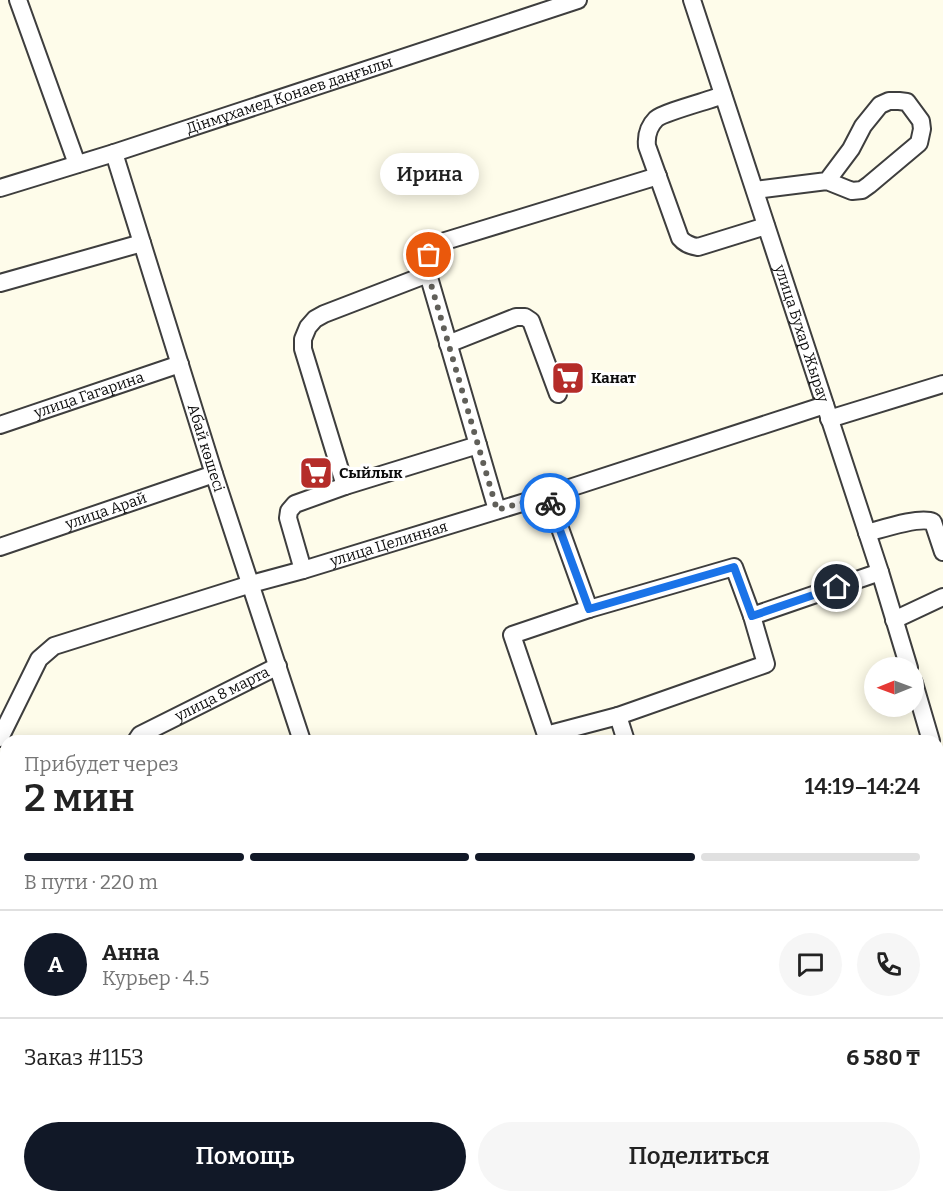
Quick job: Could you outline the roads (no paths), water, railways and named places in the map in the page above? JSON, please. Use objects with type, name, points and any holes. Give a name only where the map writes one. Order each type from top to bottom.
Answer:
[{"type":"street","points":[[18,0],[76,164]]},
{"type":"street","name":"Дінмұхамед Қонаев даңғылы","points":[[0,188],[114,153],[578,0]]},
{"type":"street","name":"улица Бухар Жырау","points":[[692,0],[880,572],[906,657]]},
{"type":"street","points":[[723,96],[661,116],[651,126],[647,146],[680,238],[687,245],[698,247],[766,226]]},
{"type":"street","points":[[755,190],[828,181],[852,191],[862,190],[920,143],[921,121],[907,102],[899,100],[880,105],[863,126],[828,181]]},
{"type":"street","name":"Абай көшесі","points":[[114,153],[214,474],[300,735]]},
{"type":"street","points":[[497,510],[428,274],[429,255],[442,242],[658,176]]},
{"type":"street","points":[[0,283],[142,243]]},
{"type":"street","points":[[345,486],[303,349],[303,339],[308,327],[315,319],[428,274]]},
{"type":"street","points":[[448,344],[516,317],[525,317],[531,321],[558,394]]},
{"type":"street","name":"улица Гагарина","points":[[0,425],[180,364]]},
{"type":"street","name":"улица Целинная","points":[[1,735],[39,659],[54,646],[251,584],[827,412],[943,384]]},
{"type":"street","points":[[303,570],[288,518],[289,511],[295,504],[345,486],[478,446]]},
{"type":"street","name":"улица Арай","points":[[0,547],[214,474]]},
{"type":"street","points":[[548,495],[589,609]]},
{"type":"street","points":[[867,533],[928,520],[933,522],[943,552]]},
{"type":"street","points":[[734,567],[752,616],[766,663],[618,716],[546,735],[512,635],[589,609],[734,567]]},
{"type":"street","points":[[752,616],[880,572]]},
{"type":"street","points":[[894,620],[943,597]]},
{"type":"street","name":"улица 8 марта","points":[[140,735],[278,666]]},
{"type":"street","points":[[924,714],[931,735]]},
{"type":"street","points":[[618,716],[624,735]]},
{"type":"place","name":"Ирина","points":[[429,255]]},
{"type":"place","name":"Канат","points":[[568,378]]},
{"type":"place","name":"Сыйлык","points":[[316,473]]}]
